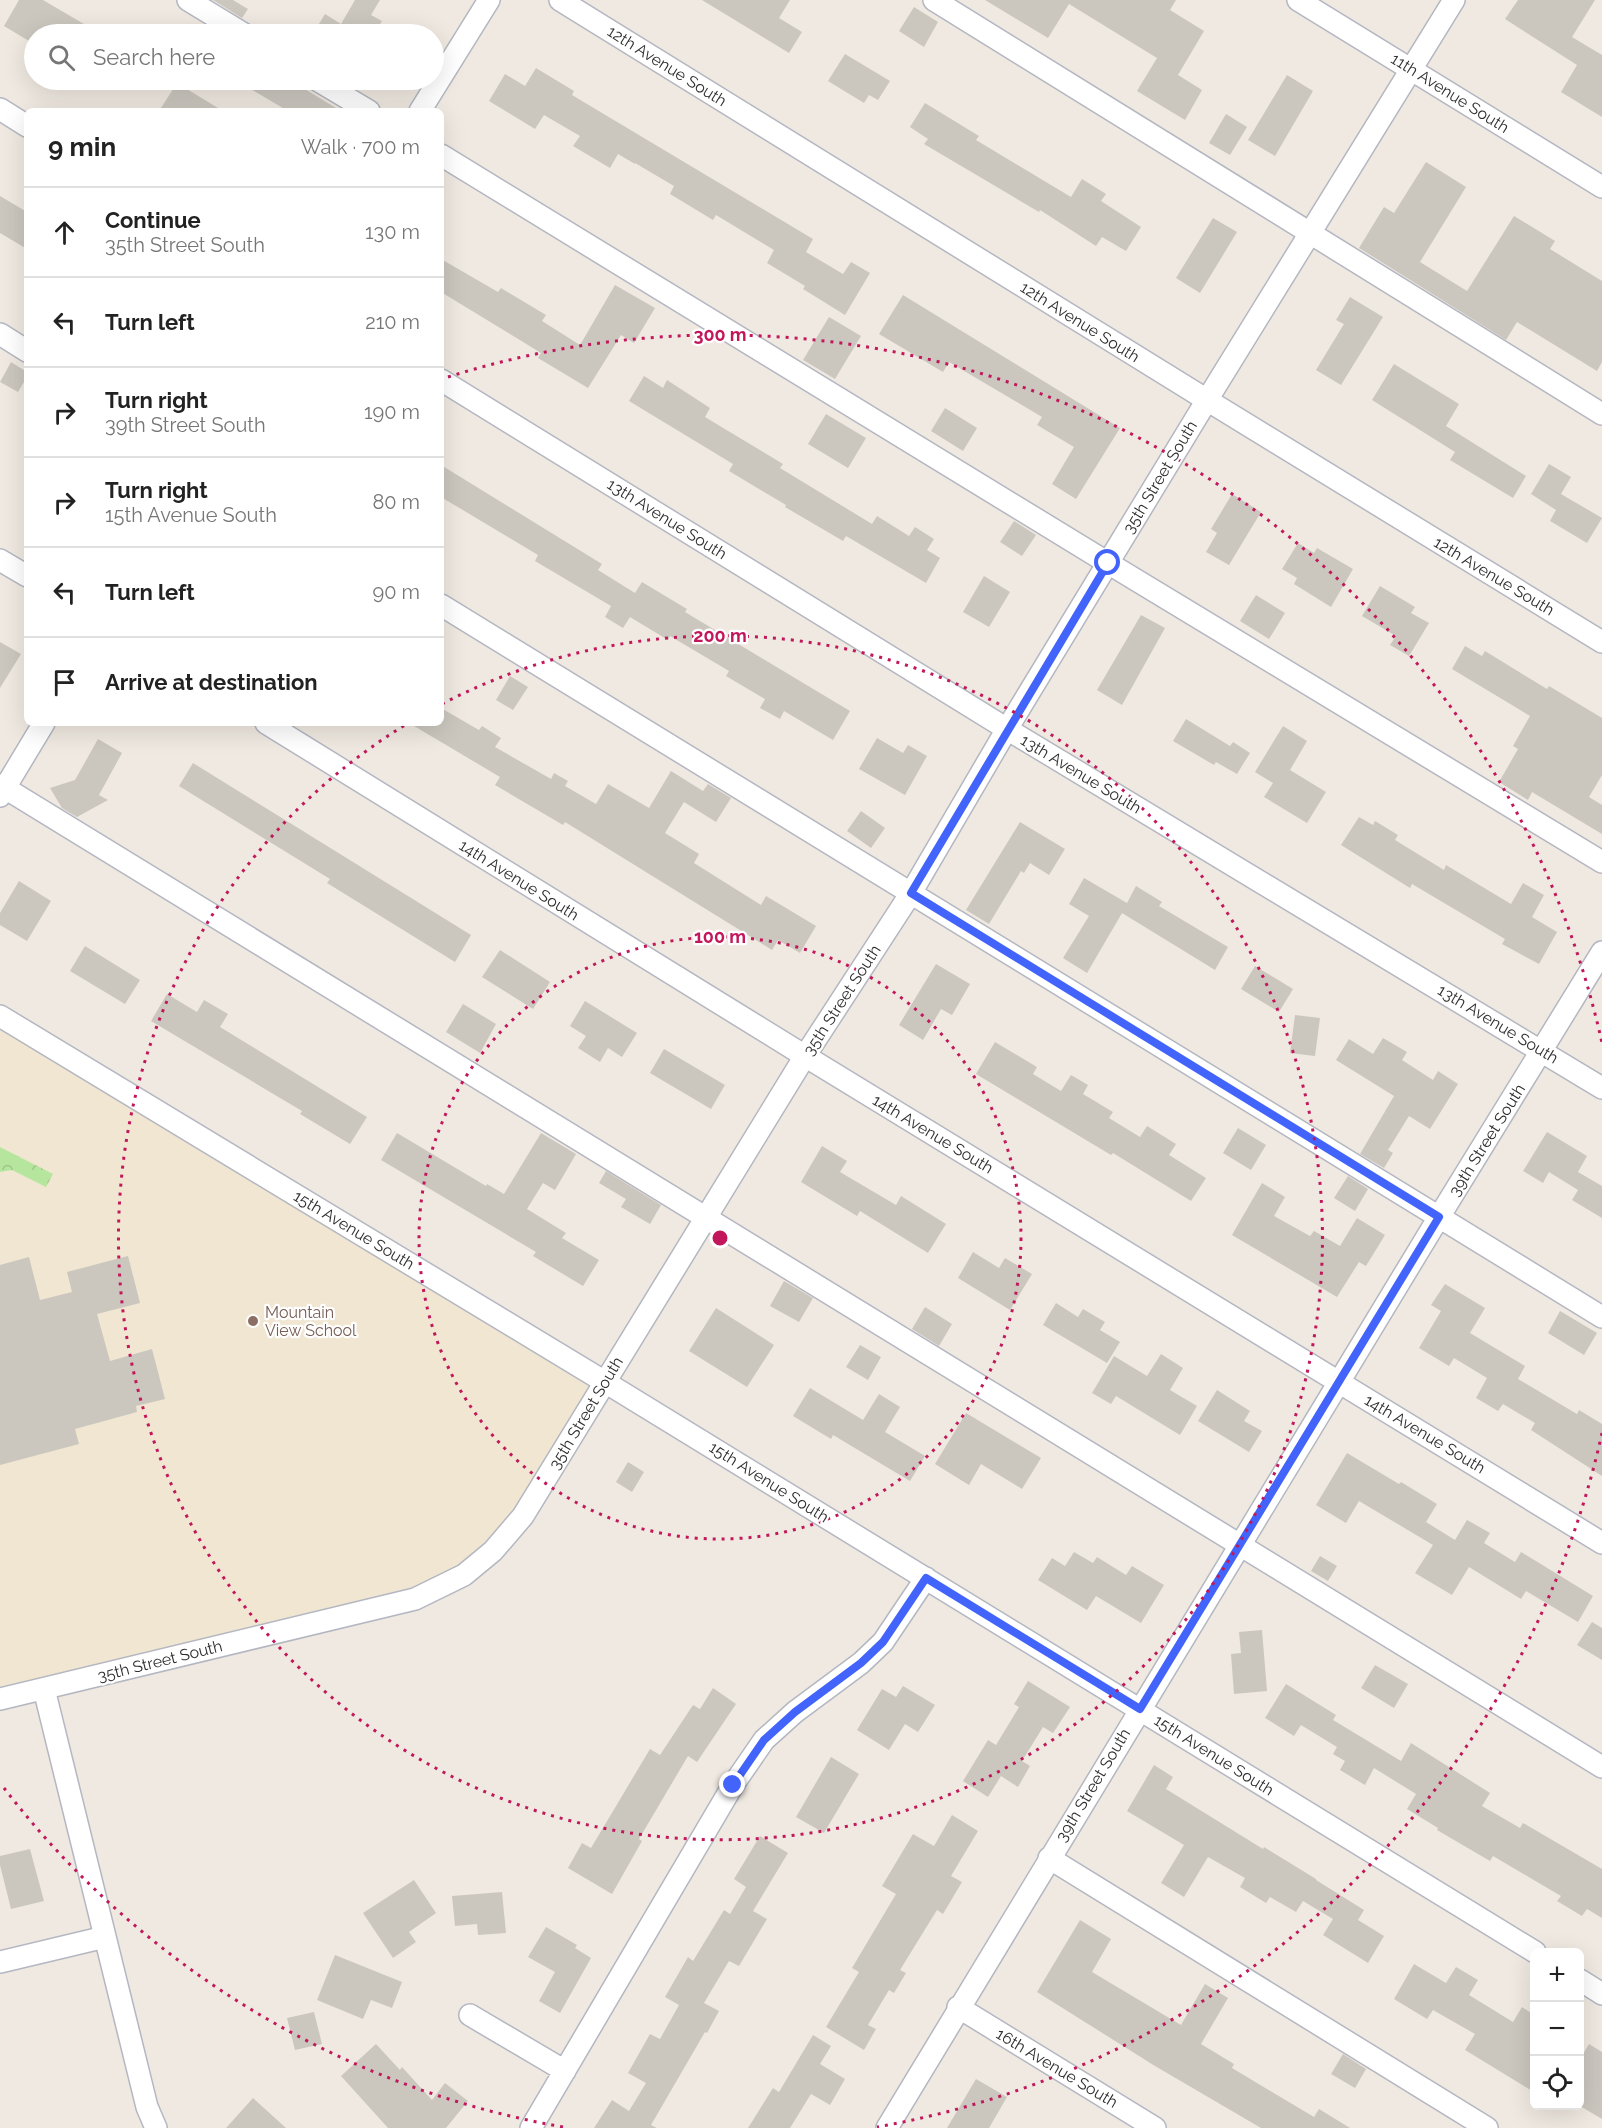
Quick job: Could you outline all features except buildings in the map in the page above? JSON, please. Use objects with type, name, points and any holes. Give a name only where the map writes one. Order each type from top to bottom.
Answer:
[{"type":"street","points":[[188,0],[228,24]]},
{"type":"street","points":[[444,72],[489,0]]},
{"type":"street","name":"12th Avenue South","points":[[560,0],[1602,642]]},
{"type":"street","points":[[934,0],[1602,414]]},
{"type":"street","name":"11th Avenue South","points":[[1298,0],[1602,187]]},
{"type":"street","name":"35th Street South","points":[[0,1699],[415,1599],[464,1575],[493,1551],[523,1516],[805,1056],[911,893],[1007,729],[1206,400],[1454,0]]},
{"type":"street","points":[[334,90],[364,108]]},
{"type":"street","points":[[422,108],[433,90]]},
{"type":"street","points":[[0,109],[24,124]]},
{"type":"street","points":[[444,157],[1602,862]]},
{"type":"street","points":[[0,334],[24,349]]},
{"type":"street","name":"13th Avenue South","points":[[444,382],[1007,729],[1602,1088]]},
{"type":"street","points":[[0,560],[24,574]]},
{"type":"street","points":[[444,607],[1602,1317]]},
{"type":"street","points":[[42,726],[2,789],[1602,1767]]},
{"type":"street","name":"14th Avenue South","points":[[271,726],[805,1056],[1602,1543]]},
{"type":"street","name":"39th Street South","points":[[887,2128],[958,2007],[1602,952]]},
{"type":"street","name":"15th Avenue South","points":[[0,1016],[605,1382],[1530,1950]]},
{"type":"street","points":[[531,2128],[733,1785],[764,1740],[795,1712],[861,1663],[883,1642],[926,1578]]},
{"type":"street","points":[[44,1689],[147,2107],[156,2128]]},
{"type":"street","points":[[1049,1858],[1487,2128]]},
{"type":"street","points":[[0,1962],[105,1937]]},
{"type":"street","points":[[1584,1983],[1602,1994]]},
{"type":"street","name":"16th Avenue South","points":[[958,2007],[1155,2128]]},
{"type":"street","points":[[470,2015],[565,2071]]},
{"type":"shaded area","name":"Mountain View School","points":[[0,1016],[605,1382],[523,1516],[464,1575],[0,1699]]},
{"type":"green space","points":[[0,1147],[53,1174],[46,1187],[12,1170],[0,1172]]},
{"type":"place","name":"Mountain View School","points":[[253,1321]]},
{"type":"route","points":[[733,1785],[764,1740],[795,1712],[861,1663],[883,1642],[926,1578],[1140,1709],[1439,1217],[911,893],[1108,563]]}]
